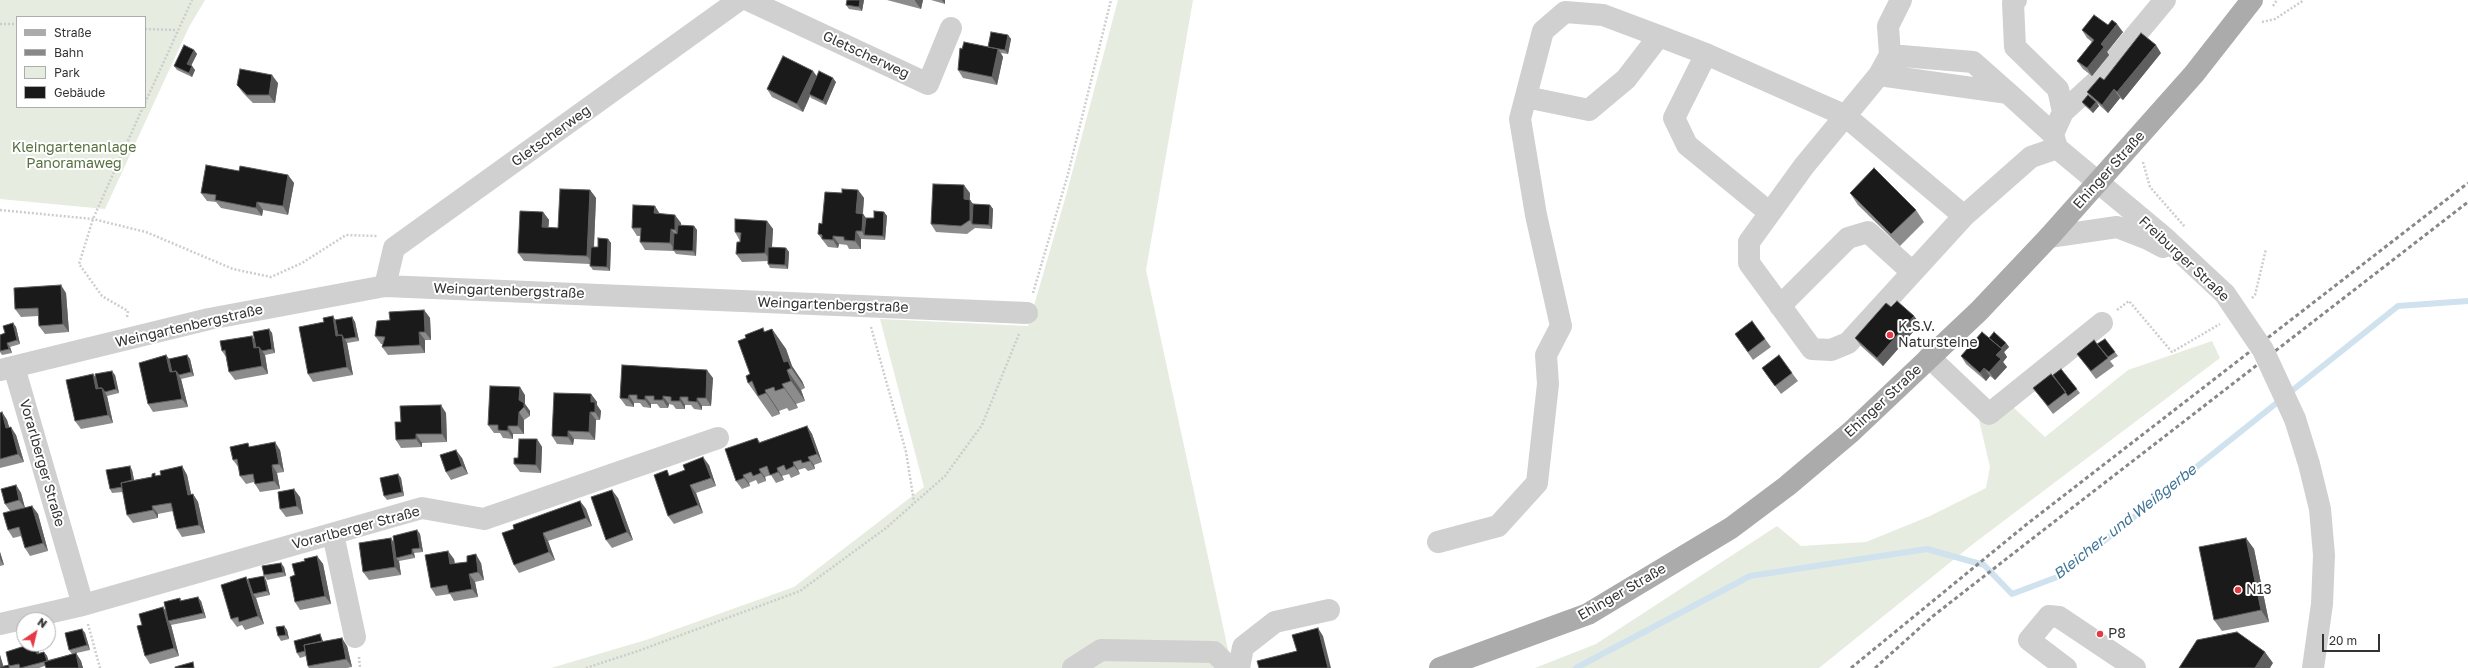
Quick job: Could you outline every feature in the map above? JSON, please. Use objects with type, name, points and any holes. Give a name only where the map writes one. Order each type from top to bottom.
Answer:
[{"type":"main road","name":"Ehinger Straße","points":[[1440,668],[1588,614],[1731,528],[1788,486],[1851,432],[1979,311],[2049,237],[2194,74],[2252,0]]},
{"type":"street","name":"Gletscherweg","points":[[394,248],[739,0]]},
{"type":"street","name":"Gletscherweg","points":[[748,0],[928,84],[951,28]]},
{"type":"street","points":[[1900,0],[1888,26],[1890,55],[1879,75],[1844,115],[1749,242],[1749,263],[1812,349],[1831,350],[1848,343],[1911,271],[1964,216],[2032,157],[2055,141],[2063,112],[2058,89],[2015,47],[2013,3],[2016,0]]},
{"type":"street","points":[[2063,112],[2099,79],[2165,0]]},
{"type":"street","points":[[1438,542],[1498,526],[1537,483],[1548,384],[1546,355],[1561,326],[1536,215],[1520,119],[1543,30],[1565,12],[1603,15],[1706,54],[1844,115],[1964,216]]},
{"type":"street","points":[[1526,98],[1588,110],[1626,79],[1659,36]]},
{"type":"street","points":[[1706,54],[1674,118],[1687,145],[1770,213]]},
{"type":"street","name":"Freiburger Straße","points":[[1890,55],[1974,62],[2008,93],[2055,141],[2225,294],[2262,350],[2295,419],[2309,464],[2320,509],[2324,555],[2322,604],[2313,668]]},
{"type":"street","points":[[1879,75],[2008,93]]},
{"type":"street","points":[[2049,237],[2117,227],[2148,239],[2195,266]]},
{"type":"street","points":[[1780,306],[1848,238],[1868,232],[1911,271]]},
{"type":"street","points":[[385,286],[394,248]]},
{"type":"street","name":"Weingartenbergstraße","points":[[7,369],[210,319],[385,286],[1027,313]]},
{"type":"street","points":[[1929,357],[1989,414],[2102,323]]},
{"type":"street","name":"Vorarlberger Straße","points":[[7,369],[83,605]]},
{"type":"street","name":"Vorarlberger Straße","points":[[0,624],[83,605],[422,508],[484,519],[718,438]]},
{"type":"street","points":[[333,534],[355,637]]},
{"type":"street","points":[[1239,668],[1243,647],[1275,622],[1329,610]]},
{"type":"street","points":[[2066,668],[2029,640],[2049,616],[2059,617],[2135,668]]},
{"type":"street","points":[[1073,668],[1101,650],[1214,652],[1230,668]]},
{"type":"path","points":[[146,101],[192,0]]},
{"type":"path","points":[[586,668],[638,651],[800,591],[886,528],[945,476],[982,426],[1027,313],[1068,174],[1111,0]]},
{"type":"path","points":[[2260,22],[2275,19],[2304,0]]},
{"type":"path","points":[[0,24],[16,24]]},
{"type":"path","points":[[146,29],[177,30]]},
{"type":"path","points":[[124,341],[128,311],[102,296],[79,264],[93,219],[143,108]]},
{"type":"path","points":[[2143,161],[2150,187],[2186,227]]},
{"type":"path","points":[[0,210],[93,219],[146,232],[233,269],[271,277],[302,263],[346,235],[378,236],[394,248]]},
{"type":"path","points":[[2249,300],[2255,295],[2266,249]]},
{"type":"path","points":[[2102,323],[2129,301],[2172,352],[2225,320]]},
{"type":"path","points":[[864,306],[885,372],[906,452],[914,503]]},
{"type":"path","points":[[83,605],[100,668]]},
{"type":"green space","name":"Kleingartenanlage Panoramaweg","points":[[0,0],[205,0],[189,27],[105,209],[0,199]]},
{"type":"green space","points":[[1118,0],[1193,0],[1146,270],[1232,668],[551,668],[646,640],[794,587],[924,487],[880,319],[1028,326],[1067,192]]},
{"type":"green space","points":[[2212,341],[2220,358],[1973,544],[1819,668],[1535,668],[1596,644],[1777,526],[1801,546],[1866,542],[1930,516],[1986,488],[1990,467],[1979,420],[2013,407],[2045,437],[2128,370]]},
{"type":"building","points":[[847,0],[860,0],[859,7],[846,5]]},
{"type":"building","points":[[2094,15],[2108,25],[2112,20],[2117,24],[2101,44],[2104,47],[2087,68],[2077,61],[2094,40],[2082,30]]},
{"type":"building","points":[[991,32],[1008,35],[1005,50],[988,47]]},
{"type":"building","points":[[2141,33],[2156,45],[2117,92],[2114,89],[2102,105],[2087,92],[2100,77],[2104,80]]},
{"type":"building","points":[[964,42],[998,49],[992,77],[958,70],[960,48],[962,49]]},
{"type":"building","points":[[184,45],[194,50],[187,64],[192,66],[189,73],[174,66]]},
{"type":"building","points":[[783,56],[813,71],[797,104],[767,89]]},
{"type":"building","points":[[240,69],[272,75],[269,95],[247,95],[237,85]]},
{"type":"building","points":[[819,71],[833,78],[823,101],[809,94]]},
{"type":"building","points":[[2088,95],[2096,102],[2090,109],[2082,102]]},
{"type":"building","points":[[206,165],[239,171],[240,166],[288,175],[283,206],[257,202],[256,208],[215,200],[216,195],[201,193]]},
{"type":"building","points":[[1874,168],[1916,210],[1891,234],[1850,193]]},
{"type":"building","points":[[933,184],[964,185],[964,199],[970,200],[970,220],[961,226],[931,224]]},
{"type":"building","points":[[560,189],[590,190],[587,256],[518,253],[520,211],[543,212],[542,227],[558,228]]},
{"type":"building","points":[[842,189],[858,190],[856,213],[863,214],[862,231],[856,231],[855,241],[844,240],[844,237],[833,236],[833,240],[822,239],[822,235],[818,234],[819,223],[822,224],[825,192],[842,193]]},
{"type":"building","points":[[973,204],[990,205],[989,225],[972,224]]},
{"type":"building","points":[[633,205],[655,206],[654,213],[675,215],[675,230],[671,229],[670,243],[640,242],[641,228],[632,228]]},
{"type":"building","points":[[874,211],[884,212],[883,236],[864,235],[866,218],[874,218]]},
{"type":"building","points":[[735,219],[767,221],[765,253],[736,254],[737,242],[740,242],[741,233],[735,232]]},
{"type":"building","points":[[678,225],[694,226],[693,251],[673,250],[674,233],[677,234]]},
{"type":"building","points":[[598,238],[608,239],[607,267],[590,266],[591,247],[598,247]]},
{"type":"building","points":[[768,247],[786,248],[785,265],[768,264]]},
{"type":"building","points":[[61,285],[63,324],[39,326],[38,308],[15,309],[14,288]]},
{"type":"building","name":"K.S.V. Natursteine","points":[[1897,301],[1914,316],[1877,358],[1855,338],[1886,303],[1891,307]]},
{"type":"building","points":[[424,310],[425,332],[419,332],[420,345],[382,347],[385,337],[375,336],[377,321],[390,320],[389,312]]},
{"type":"building","points":[[333,316],[336,336],[342,335],[347,367],[308,374],[299,327],[324,322],[323,318]]},
{"type":"building","points":[[352,317],[356,337],[344,339],[342,335],[338,335],[335,320]]},
{"type":"building","points":[[1752,321],[1765,339],[1748,352],[1735,334]]},
{"type":"building","points":[[13,323],[17,340],[7,343],[9,349],[0,351],[0,335],[5,333],[3,326]]},
{"type":"building","points":[[763,328],[764,332],[772,329],[784,362],[788,361],[791,368],[787,370],[791,381],[782,384],[784,388],[775,391],[774,387],[765,390],[766,393],[758,396],[752,381],[748,383],[746,376],[750,374],[738,341],[746,338],[745,335]]},
{"type":"building","points":[[269,329],[272,349],[262,351],[259,347],[256,348],[253,332]]},
{"type":"building","points":[[1982,332],[2002,349],[1996,355],[2001,359],[1989,372],[1984,368],[1980,373],[1961,356]]},
{"type":"building","points":[[1994,332],[2006,343],[2001,348],[1989,338]]},
{"type":"building","points":[[252,336],[254,348],[259,347],[262,366],[229,372],[225,350],[222,351],[220,341]]},
{"type":"building","points":[[2105,339],[2115,352],[2108,357],[2097,344]]},
{"type":"building","points":[[2094,340],[2108,358],[2091,371],[2077,354]]},
{"type":"building","points":[[166,355],[170,372],[176,371],[182,399],[148,404],[139,363]]},
{"type":"building","points":[[187,355],[191,372],[179,375],[176,371],[172,372],[169,359]]},
{"type":"building","points":[[1779,355],[1792,373],[1775,386],[1762,368]]},
{"type":"building","points":[[622,365],[707,370],[706,398],[697,398],[697,402],[688,401],[688,397],[680,397],[680,401],[671,401],[671,397],[663,396],[663,400],[654,400],[654,396],[645,396],[645,400],[637,399],[637,395],[629,395],[628,399],[620,398]]},
{"type":"building","points":[[2061,369],[2077,389],[2068,396],[2053,375]]},
{"type":"building","points":[[112,371],[116,389],[105,392],[102,388],[98,388],[95,374]]},
{"type":"building","points":[[93,374],[96,389],[102,388],[108,415],[75,421],[66,380]]},
{"type":"building","points":[[2051,374],[2066,392],[2048,406],[2033,388]]},
{"type":"building","points":[[490,386],[520,387],[519,400],[524,403],[524,407],[519,412],[518,426],[508,426],[508,431],[498,430],[498,425],[488,425]]},
{"type":"building","points":[[554,393],[591,394],[591,402],[595,402],[595,412],[590,412],[589,432],[568,431],[568,437],[552,436]]},
{"type":"building","points":[[441,405],[442,434],[416,434],[416,439],[396,440],[395,422],[401,422],[400,406]]},
{"type":"building","points":[[2,412],[6,428],[11,427],[18,454],[0,459],[0,413]]},
{"type":"building","points":[[807,426],[817,454],[808,457],[810,461],[802,463],[801,460],[793,462],[794,466],[786,470],[784,465],[777,468],[778,472],[770,475],[767,466],[759,469],[761,473],[753,476],[751,472],[743,475],[744,478],[736,481],[725,449],[757,438],[759,443]]},
{"type":"building","points":[[519,439],[537,439],[536,465],[514,464],[514,458],[518,458]]},
{"type":"building","points":[[275,442],[279,464],[272,465],[274,481],[255,484],[253,474],[240,476],[237,459],[233,460],[230,447],[248,443],[249,447]]},
{"type":"building","points":[[456,450],[462,466],[446,472],[440,455]]},
{"type":"building","points":[[703,457],[711,478],[690,485],[698,505],[668,516],[654,475],[667,470],[669,476],[685,470],[683,465]]},
{"type":"building","points":[[130,466],[132,480],[121,483],[122,487],[110,489],[106,470]]},
{"type":"building","points":[[182,466],[188,495],[193,494],[199,525],[177,529],[171,503],[152,506],[153,510],[127,515],[121,483],[152,477],[152,474],[155,473],[155,476],[161,475],[160,471]]},
{"type":"building","points":[[398,474],[402,492],[384,496],[380,478]]},
{"type":"building","points":[[16,485],[19,500],[5,504],[1,489]]},
{"type":"building","points":[[294,489],[297,506],[280,509],[278,492]]},
{"type":"building","points":[[612,490],[627,532],[606,540],[591,497]]},
{"type":"building","points":[[580,501],[586,518],[543,533],[549,552],[514,565],[502,533],[514,529],[513,525]]},
{"type":"building","points":[[32,506],[43,543],[25,548],[19,527],[8,530],[3,513]]},
{"type":"building","points":[[417,530],[420,548],[412,549],[412,554],[396,558],[393,536]]},
{"type":"building","points":[[391,538],[395,567],[363,572],[359,543]]},
{"type":"building","name":"N13","points":[[2246,538],[2261,610],[2214,620],[2199,547]]},
{"type":"building","points":[[448,551],[450,564],[467,562],[467,556],[476,554],[478,572],[469,574],[472,589],[449,593],[447,585],[431,588],[425,555]]},
{"type":"building","points":[[317,556],[325,596],[295,602],[290,577],[295,575],[292,564]]},
{"type":"building","points":[[281,563],[283,572],[264,575],[262,566]]},
{"type":"building","points":[[264,576],[267,591],[253,594],[248,579]]},
{"type":"building","points":[[246,577],[258,616],[239,622],[238,617],[231,619],[221,585]]},
{"type":"building","points":[[198,597],[203,613],[168,621],[164,602],[180,598],[180,601]]},
{"type":"building","points":[[163,607],[174,648],[145,656],[137,626],[142,625],[139,614]]},
{"type":"building","points":[[284,626],[286,635],[278,636],[276,627]]},
{"type":"building","points":[[1318,628],[1328,668],[1259,668],[1257,661],[1297,651],[1292,635]]},
{"type":"building","points":[[82,629],[87,645],[69,650],[65,633]]},
{"type":"building","points":[[2237,632],[2265,652],[2255,668],[2179,668],[2197,640]]},
{"type":"building","points":[[320,634],[322,641],[304,645],[305,651],[297,653],[294,641]]},
{"type":"building","points":[[342,638],[346,659],[308,666],[304,645]]},
{"type":"building","points":[[16,649],[16,652],[37,652],[37,654],[44,652],[47,661],[20,668],[19,664],[9,666],[6,652]]},
{"type":"building","points":[[76,653],[79,668],[46,668],[44,662]]},
{"type":"building","points":[[193,662],[194,668],[175,668],[175,667]]},
{"type":"building","points":[[9,665],[9,668],[0,668],[0,667]]},
{"type":"waterway","name":"Bleicher- und Weißgerbe","points":[[1576,668],[1750,576],[1927,549],[1984,565],[2012,594],[2060,576],[2398,306],[2468,301]]},
{"type":"railway","points":[[1851,668],[2027,524],[2468,183]]},
{"type":"railway","points":[[1875,668],[1933,616],[2468,202]]},
{"type":"place","name":"K.S.V. Natursteine","points":[[1890,335]]},
{"type":"place","name":"N13","points":[[2238,590]]},
{"type":"place","name":"P8","points":[[2100,634]]}]
